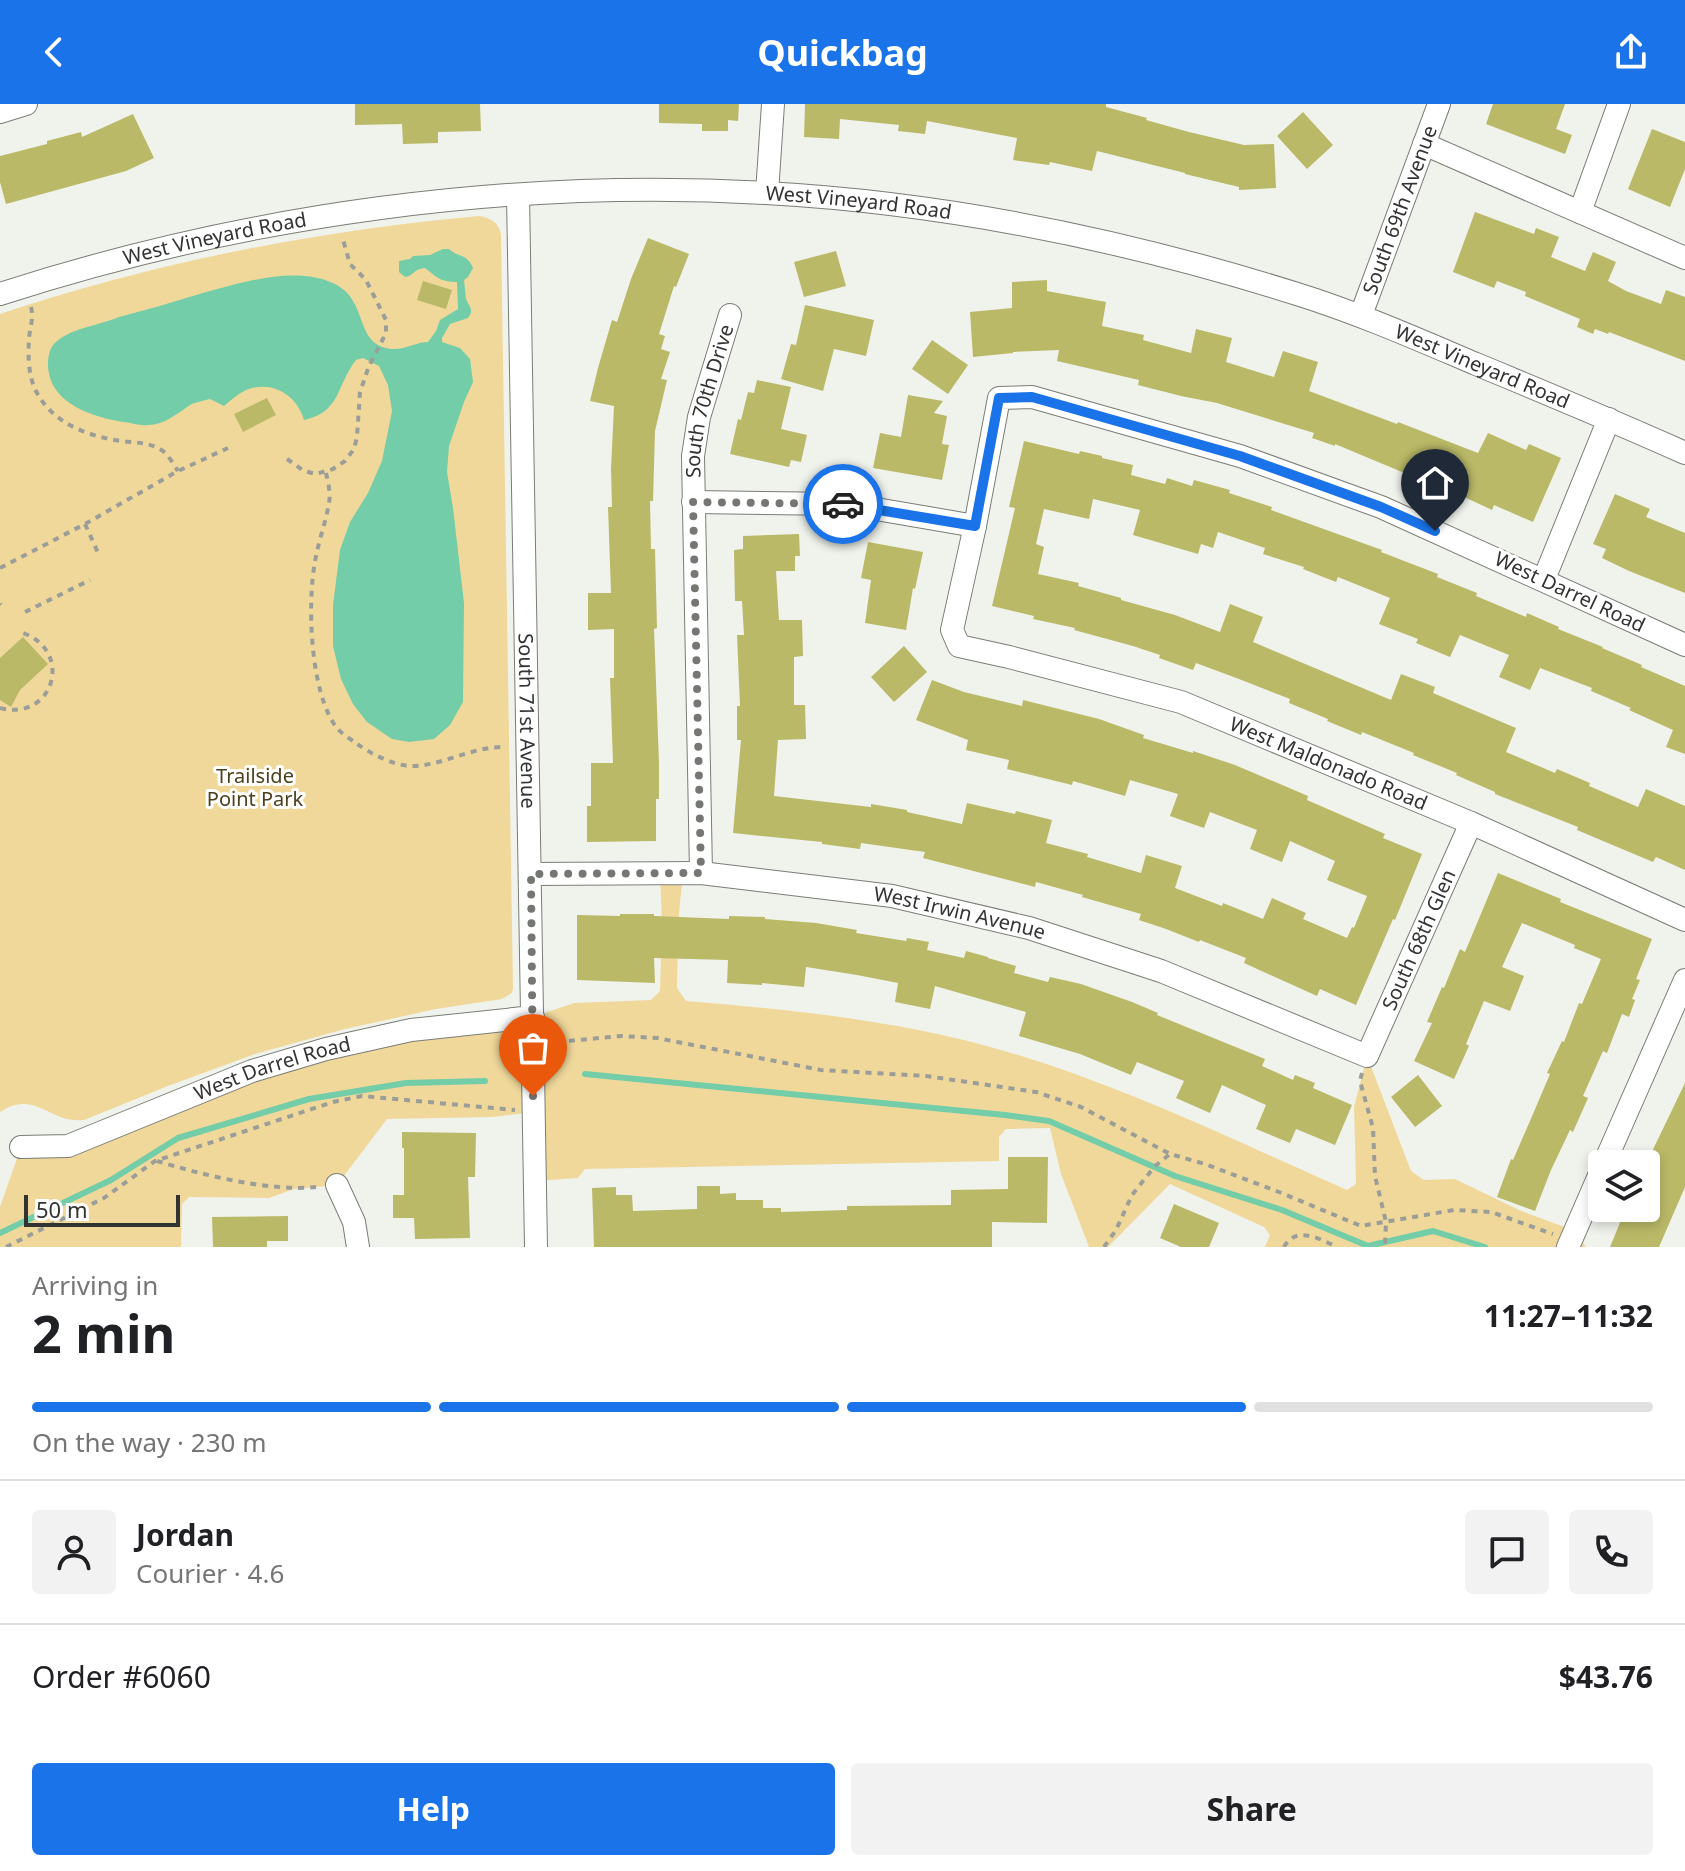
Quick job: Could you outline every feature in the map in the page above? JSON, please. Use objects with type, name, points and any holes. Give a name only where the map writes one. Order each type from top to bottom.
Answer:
[{"type":"street","points":[[0,112],[26,104]]},
{"type":"street","points":[[767,193],[773,104]]},
{"type":"street","name":"South 69th Avenue","points":[[1361,315],[1439,104]]},
{"type":"street","points":[[1580,212],[1619,104]]},
{"type":"street","points":[[1424,144],[1685,258]]},
{"type":"street","name":"West Vineyard Road","points":[[0,294],[161,248],[242,230],[413,203],[633,190],[767,193],[907,207],[1047,229],[1235,275],[1361,315],[1685,453]]},
{"type":"street","name":"South 71st Avenue","points":[[518,195],[536,1247]]},
{"type":"street","name":"South 70th Drive","points":[[701,873],[693,456],[699,417],[730,315]]},
{"type":"street","name":"West Darrel Road","points":[[975,526],[999,398],[1032,397],[1240,456],[1381,507],[1685,645]]},
{"type":"street","points":[[1544,579],[1609,419]]},
{"type":"street","points":[[693,502],[847,504],[975,526]]},
{"type":"street","name":"West Maldonado Road","points":[[975,526],[952,630],[959,646],[1181,702],[1471,823],[1685,920]]},
{"type":"street","name":"South 68th Glen","points":[[1367,1056],[1471,823]]},
{"type":"street","name":"West Irwin Avenue","points":[[531,874],[701,873],[892,896],[1029,928],[1161,971],[1367,1056]]},
{"type":"street","points":[[1610,1150],[1685,980]]},
{"type":"street","name":"West Darrel Road","points":[[21,1147],[68,1146],[252,1071],[326,1049],[411,1030],[533,1017]]},
{"type":"street","points":[[337,1185],[354,1222],[358,1247]]},
{"type":"street","points":[[1568,1246],[1588,1200]]},
{"type":"path","points":[[287,459],[304,471],[316,474],[326,473],[345,461],[354,449],[357,437],[360,392],[386,333],[386,320],[366,280],[350,264],[336,214]]},
{"type":"path","points":[[23,287],[33,313],[29,367],[36,392],[49,410],[68,425],[91,436],[146,443],[164,452],[178,471]]},
{"type":"path","points":[[0,568],[178,471],[228,448]]},
{"type":"path","points":[[326,473],[330,500],[314,565],[311,607],[314,659],[323,701],[337,729],[361,747],[388,760],[411,766],[481,748],[501,747]]},
{"type":"path","points":[[85,524],[99,555]]},
{"type":"path","points":[[25,612],[90,580]]},
{"type":"path","points":[[0,708],[10,711],[27,709],[39,702],[48,691],[53,674],[52,660],[41,643],[23,633]]},
{"type":"path","points":[[557,1042],[621,1036],[657,1038],[821,1070],[926,1076],[1036,1092],[1081,1107],[1170,1154],[1264,1186],[1361,1226],[1454,1210],[1491,1212],[1552,1233],[1568,1246]]},
{"type":"path","points":[[1367,1056],[1360,1081],[1373,1128],[1375,1176],[1386,1222],[1385,1247]]},
{"type":"path","points":[[6,1247],[104,1198],[155,1161],[333,1102],[362,1096],[534,1112]]},
{"type":"path","points":[[1104,1247],[1116,1230],[1132,1195],[1155,1166],[1170,1154]]},
{"type":"path","points":[[155,1161],[284,1188],[337,1185]]},
{"type":"path","points":[[1284,1247],[1287,1241],[1302,1234],[1315,1236],[1337,1247]]},
{"type":"green space","name":"Trailside Point Park","points":[[479,216],[493,221],[501,234],[512,993],[502,999],[436,1009],[345,1029],[255,1054],[84,1120],[72,1120],[24,1104],[0,1112],[0,314],[117,279],[236,251],[357,230]]},
{"type":"green space","points":[[683,873],[677,988],[686,1001],[863,1020],[933,1033],[1017,1055],[1113,1088],[1347,1190],[1356,1184],[1354,1107],[1367,1056],[1411,1171],[1424,1180],[1455,1179],[1519,1210],[1575,1231],[1586,1247],[1265,1247],[1270,1235],[1264,1227],[1170,1184],[1108,1247],[1089,1247],[1061,1174],[1050,1128],[1006,1129],[999,1137],[999,1161],[585,1169],[578,1178],[535,1181],[533,1112],[493,1117],[387,1119],[337,1185],[294,1189],[269,1198],[189,1197],[182,1204],[181,1247],[0,1247],[0,1207],[21,1147],[68,1146],[252,1071],[533,1017],[574,1003],[651,1000],[660,991],[660,874]]},
{"type":"shaded area","points":[[443,249],[466,258],[473,268],[464,280],[471,313],[468,318],[450,324],[442,338],[442,342],[460,348],[470,359],[473,382],[449,446],[447,472],[464,603],[463,702],[450,725],[434,739],[409,742],[392,739],[367,722],[353,704],[341,679],[333,646],[333,605],[340,550],[350,522],[368,493],[382,461],[392,411],[388,385],[379,366],[363,358],[356,360],[325,411],[304,420],[296,403],[282,392],[256,387],[237,395],[224,406],[210,399],[192,404],[166,420],[145,425],[112,420],[74,406],[55,389],[48,361],[54,344],[78,330],[229,286],[284,276],[319,278],[346,292],[366,331],[380,346],[397,349],[428,342],[440,320],[458,309],[457,282],[443,280],[425,268],[405,277],[399,272],[399,261]]},
{"type":"building","points":[[355,104],[480,104],[481,131],[438,132],[438,143],[403,144],[402,124],[355,125]]},
{"type":"building","points":[[659,104],[739,104],[738,121],[728,120],[728,131],[702,131],[702,124],[659,123]]},
{"type":"building","points":[[805,104],[1106,104],[1106,107],[1189,132],[1244,145],[1274,144],[1276,188],[1239,190],[1239,187],[1097,151],[1092,171],[1050,162],[1049,165],[1013,160],[1017,138],[927,121],[925,134],[898,131],[899,125],[840,119],[839,139],[804,137]]},
{"type":"building","points":[[1493,104],[1565,104],[1556,129],[1572,135],[1565,154],[1486,124]]},
{"type":"building","points":[[1303,112],[1333,145],[1307,169],[1277,136]]},
{"type":"building","points":[[133,114],[154,158],[126,171],[6,204],[0,182],[0,156],[81,132],[82,137]]},
{"type":"building","points":[[1652,129],[1685,142],[1685,169],[1670,207],[1628,189]]},
{"type":"building","points":[[1475,212],[1534,234],[1536,228],[1559,237],[1551,257],[1585,271],[1593,252],[1616,262],[1608,281],[1626,291],[1661,304],[1666,290],[1685,297],[1685,361],[1609,332],[1595,329],[1593,334],[1577,327],[1580,319],[1525,296],[1526,292],[1497,281],[1494,288],[1453,272]]},
{"type":"building","points":[[648,238],[689,254],[674,286],[659,334],[665,336],[661,349],[670,352],[661,379],[667,380],[655,431],[653,501],[650,501],[657,628],[654,629],[659,763],[656,841],[587,842],[591,763],[613,763],[610,678],[614,678],[614,629],[588,630],[588,593],[611,593],[608,507],[612,507],[614,406],[590,401],[612,320],[617,322]]},
{"type":"building","points":[[836,251],[846,286],[804,297],[794,262]]},
{"type":"building","points":[[1047,280],[1047,291],[1106,302],[1102,326],[1144,335],[1143,340],[1191,353],[1196,329],[1232,338],[1226,362],[1274,377],[1283,351],[1318,362],[1309,391],[1478,453],[1488,433],[1526,450],[1529,444],[1561,458],[1533,522],[1494,505],[1492,510],[1415,475],[1312,438],[1314,433],[1217,403],[1138,385],[1139,380],[1057,361],[1059,350],[973,357],[970,312],[1012,308],[1012,282]]},
{"type":"building","points":[[423,281],[452,290],[446,309],[417,300]]},
{"type":"building","points":[[805,305],[874,320],[866,356],[834,349],[823,391],[781,379],[791,344],[796,345]]},
{"type":"building","points":[[932,340],[968,365],[948,394],[912,369]]},
{"type":"building","points":[[757,380],[791,387],[781,429],[807,435],[801,462],[791,460],[789,467],[730,454],[738,419],[741,420],[748,392],[754,393]]},
{"type":"building","points":[[908,395],[943,401],[934,413],[947,416],[942,444],[949,445],[942,480],[873,468],[880,433],[901,437]]},
{"type":"building","points":[[267,398],[276,415],[243,432],[234,414]]},
{"type":"building","points":[[1024,441],[1133,465],[1131,475],[1165,484],[1167,478],[1192,486],[1194,480],[1230,490],[1229,493],[1272,507],[1271,510],[1438,574],[1437,577],[1477,593],[1476,596],[1526,617],[1527,613],[1685,686],[1685,754],[1666,747],[1673,730],[1591,691],[1592,688],[1540,668],[1530,690],[1499,677],[1509,655],[1460,635],[1450,657],[1416,643],[1418,639],[1379,624],[1390,598],[1338,577],[1336,582],[1304,567],[1263,554],[1265,548],[1218,532],[1213,548],[1201,544],[1198,554],[1133,535],[1140,510],[1093,499],[1089,519],[1044,509],[1036,544],[1044,547],[1038,574],[1079,583],[1078,586],[1220,632],[1230,604],[1263,617],[1253,642],[1391,700],[1401,674],[1435,687],[1433,693],[1516,728],[1506,752],[1555,773],[1557,769],[1638,807],[1646,789],[1685,806],[1685,870],[1656,857],[1653,862],[1577,830],[1578,827],[1495,794],[1414,753],[1327,721],[1289,703],[1290,699],[1239,679],[1196,663],[1193,670],[1133,646],[992,606],[1015,508],[1009,507]]},
{"type":"building","points":[[1615,494],[1650,509],[1646,517],[1685,533],[1685,593],[1602,558],[1606,549],[1593,544]]},
{"type":"building","points":[[799,534],[800,556],[795,556],[795,571],[776,571],[779,620],[802,620],[803,656],[794,657],[794,705],[805,705],[806,739],[778,740],[774,796],[871,807],[871,804],[962,824],[967,803],[1015,814],[1016,811],[1052,820],[1046,843],[1141,873],[1146,855],[1182,866],[1175,888],[1263,919],[1272,898],[1306,913],[1303,919],[1347,938],[1367,896],[1327,880],[1335,861],[1290,841],[1282,862],[1250,849],[1257,830],[1210,812],[1204,828],[1170,816],[1178,794],[1130,780],[1125,796],[1073,781],[1072,785],[1007,769],[1009,760],[966,750],[968,740],[916,720],[932,680],[964,692],[1022,706],[1023,700],[1099,719],[1144,735],[1143,738],[1235,765],[1308,796],[1307,800],[1422,854],[1356,1005],[1320,989],[1317,996],[1244,963],[1246,958],[1139,920],[1141,914],[1036,882],[1035,887],[923,858],[925,852],[861,843],[860,849],[733,833],[741,740],[737,740],[737,706],[740,706],[737,635],[744,635],[742,601],[735,601],[734,550],[743,549],[743,536]]},
{"type":"building","points":[[868,542],[923,552],[906,630],[865,623],[871,580],[861,578]]},
{"type":"building","points":[[23,637],[48,664],[20,690],[11,707],[0,700],[0,658]]},
{"type":"building","points":[[904,646],[927,672],[894,702],[871,677]]},
{"type":"building","points":[[1498,873],[1652,939],[1636,979],[1640,980],[1629,1017],[1622,1014],[1607,1053],[1603,1051],[1583,1096],[1588,1098],[1551,1170],[1535,1211],[1497,1197],[1550,1074],[1547,1073],[1601,959],[1522,923],[1502,967],[1524,976],[1510,1011],[1484,1001],[1454,1079],[1414,1061],[1432,1023],[1427,1022],[1442,987],[1460,949],[1465,952]]},
{"type":"building","points":[[577,915],[729,919],[729,916],[765,917],[816,923],[906,941],[907,938],[929,942],[927,950],[964,958],[966,951],[1016,966],[1014,973],[1048,982],[1050,977],[1081,984],[1132,1002],[1265,1059],[1262,1066],[1293,1080],[1295,1075],[1315,1083],[1313,1088],[1352,1105],[1335,1145],[1296,1129],[1290,1143],[1256,1129],[1266,1105],[1222,1085],[1210,1113],[1176,1098],[1184,1081],[1137,1062],[1131,1075],[1080,1054],[1019,1036],[1026,1012],[935,986],[930,1009],[895,1002],[898,983],[857,975],[806,967],[804,987],[727,983],[728,960],[654,958],[655,983],[577,980]]},
{"type":"building","points":[[1418,1075],[1442,1106],[1415,1127],[1391,1097]]},
{"type":"building","points":[[1685,1083],[1685,1187],[1659,1247],[1610,1247],[1620,1222],[1660,1222],[1660,1150],[1653,1150]]},
{"type":"building","points":[[402,1132],[476,1133],[475,1177],[468,1177],[470,1238],[415,1239],[414,1218],[393,1218],[393,1195],[404,1195]]},
{"type":"building","points":[[1008,1157],[1048,1157],[1047,1223],[992,1222],[992,1247],[594,1247],[592,1188],[616,1187],[616,1195],[632,1195],[633,1211],[697,1209],[697,1186],[720,1186],[720,1194],[736,1193],[736,1200],[763,1200],[763,1208],[781,1208],[781,1212],[847,1210],[847,1206],[951,1205],[951,1190],[1008,1189]]},
{"type":"building","points":[[1174,1204],[1219,1223],[1209,1247],[1181,1247],[1160,1238]]},
{"type":"building","points":[[288,1216],[288,1241],[267,1241],[267,1247],[213,1247],[212,1217]]},
{"type":"waterway","points":[[585,1074],[1049,1121],[1175,1176],[1282,1210],[1368,1246],[1433,1231],[1485,1247]]},
{"type":"waterway","points":[[0,1233],[111,1180],[178,1138],[309,1099],[406,1083],[485,1081]]},
{"type":"way so far","points":[[533,1096],[531,874],[701,873],[693,502],[843,504]]},
{"type":"route","points":[[843,504],[975,526],[999,398],[1032,397],[1240,456],[1381,507],[1435,531]]}]
